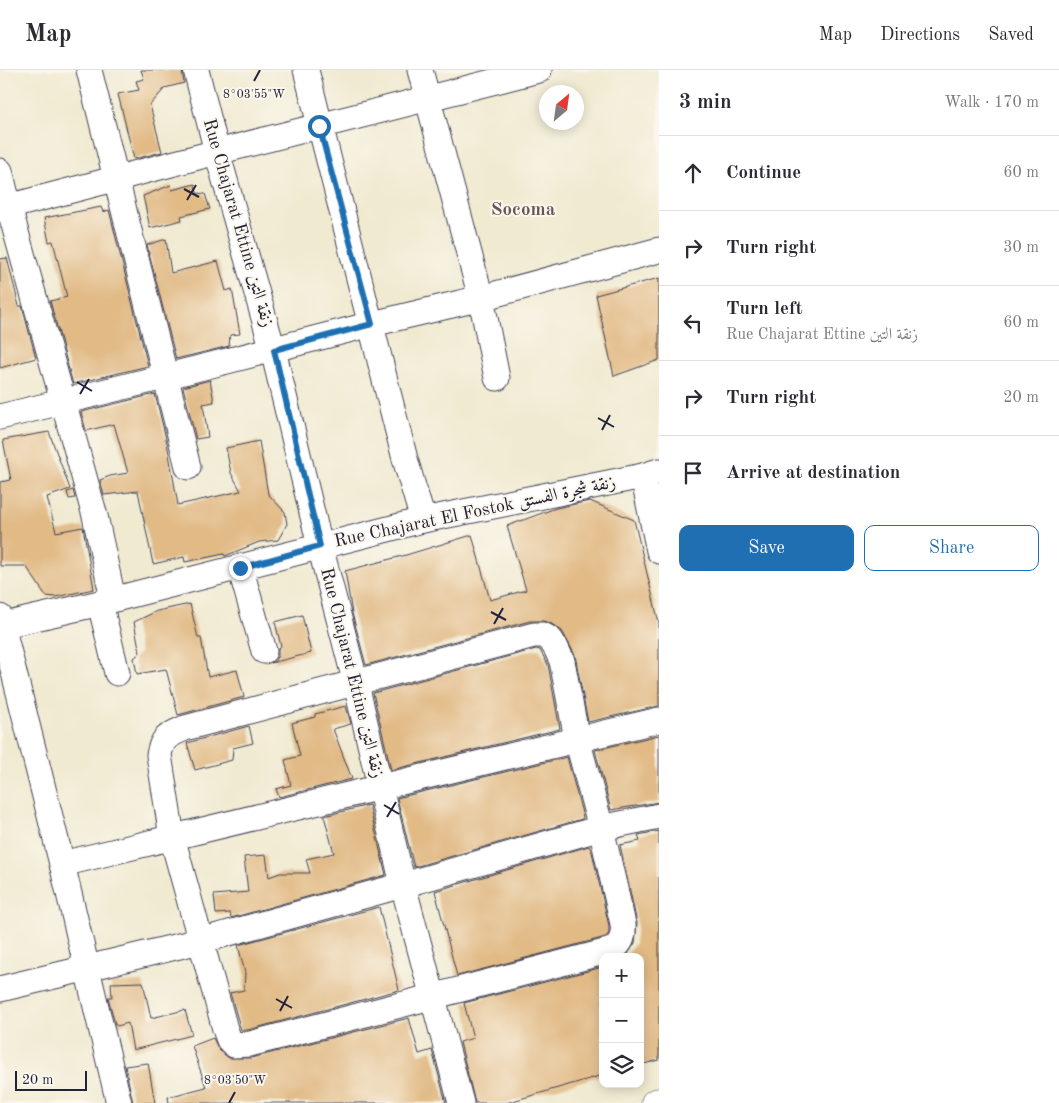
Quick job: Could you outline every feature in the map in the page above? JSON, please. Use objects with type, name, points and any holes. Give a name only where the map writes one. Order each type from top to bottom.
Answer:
[{"type":"street","points":[[89,70],[164,377],[188,467]]},
{"type":"street","name":"Rue Chajarat Ettine زنقة التين","points":[[196,70],[217,152],[274,350],[403,885],[461,1103]]},
{"type":"street","points":[[306,70],[405,459],[423,520]]},
{"type":"street","points":[[420,70],[481,298],[498,378]]},
{"type":"street","points":[[4,208],[538,70]]},
{"type":"street","points":[[0,171],[4,208],[63,401],[95,516],[117,673]]},
{"type":"street","points":[[0,416],[481,298],[659,250]]},
{"type":"street","points":[[651,473],[659,551]]},
{"type":"street","name":"Rue Chajarat El Fostok زنقة شجرة الفستق","points":[[1,623],[107,601],[423,520],[651,473]]},
{"type":"street","points":[[240,568],[264,651]]},
{"type":"street","points":[[1,623],[62,864],[119,1103]]},
{"type":"street","points":[[534,635],[543,635],[550,639],[562,661],[577,739],[601,828],[624,933],[618,945],[612,950],[250,1044],[234,1045],[229,1040],[225,1029],[172,837],[159,755],[160,746],[166,737],[185,728],[356,684],[534,635]]},
{"type":"street","points":[[62,864],[659,720]]},
{"type":"street","points":[[0,989],[200,941],[601,828],[659,816]]},
{"type":"street","points":[[655,1103],[659,1102]]},
{"type":"building","points":[[141,70],[182,70],[184,83],[165,88],[150,105],[162,152],[134,159],[118,94],[139,90],[136,81],[144,79]]},
{"type":"building","points":[[195,184],[197,193],[205,194],[210,209],[181,216],[182,220],[150,228],[143,196],[171,185],[172,190]]},
{"type":"building","points":[[101,207],[103,212],[109,210],[148,366],[73,384],[50,301],[67,297],[53,241],[49,242],[44,218]]},
{"type":"building","points":[[166,239],[171,273],[218,261],[226,291],[232,289],[240,334],[230,335],[229,346],[176,359],[147,245]]},
{"type":"building","points":[[7,258],[19,306],[22,306],[36,358],[0,368],[0,259]]},
{"type":"building","points":[[659,278],[659,360],[614,376],[596,295]]},
{"type":"building","points":[[210,380],[214,402],[203,404],[208,437],[196,439],[183,387]]},
{"type":"building","points":[[155,394],[167,443],[178,505],[241,491],[231,473],[226,448],[259,441],[268,494],[285,512],[287,524],[278,540],[259,542],[225,556],[224,554],[185,562],[184,557],[153,564],[138,491],[104,495],[100,480],[128,473],[114,424],[86,431],[81,412]]},
{"type":"building","points":[[49,432],[70,489],[47,497],[56,532],[83,527],[94,589],[55,597],[46,596],[26,566],[0,566],[0,482],[11,480],[3,440]]},
{"type":"building","points":[[73,490],[75,498],[69,499],[67,492]]},
{"type":"building","points":[[590,501],[634,520],[659,623],[659,706],[588,722],[575,655],[562,631],[543,621],[530,621],[366,665],[352,613],[345,571],[472,535],[490,600],[526,590],[507,526],[556,508]]},
{"type":"building","points":[[190,604],[198,638],[201,638],[208,677],[237,670],[244,697],[178,715],[166,669],[137,674],[134,658],[140,653],[134,622],[157,611]]},
{"type":"building","points":[[302,615],[311,653],[271,663],[275,661],[278,649],[281,646],[275,622]]},
{"type":"building","points":[[536,649],[540,650],[548,665],[560,729],[391,770],[373,693]]},
{"type":"building","points":[[346,706],[351,724],[333,729],[352,779],[279,797],[276,789],[291,785],[285,760],[300,756],[292,723],[315,717],[315,714]]},
{"type":"building","points":[[249,726],[253,743],[233,748],[232,760],[195,770],[187,743]]},
{"type":"building","points":[[659,735],[659,802],[611,810],[595,750]]},
{"type":"building","points":[[567,757],[582,819],[414,867],[397,798]]},
{"type":"building","points":[[369,805],[386,875],[231,918],[230,913],[216,914],[214,895],[248,892],[244,857],[266,855],[269,877],[280,873],[310,873],[306,859],[334,853],[324,816]]},
{"type":"building","points":[[659,831],[659,1060],[644,1064],[644,953],[629,953],[635,943],[637,923],[620,845],[640,841],[638,835]]},
{"type":"building","points":[[589,846],[609,926],[609,933],[606,937],[457,976],[435,891]]},
{"type":"building","points":[[379,907],[399,990],[248,1030],[241,1030],[230,993],[244,990],[245,973],[238,945]]},
{"type":"building","points":[[599,968],[599,1076],[506,1103],[475,1103],[460,1042],[473,1038],[464,1003]]},
{"type":"building","points":[[143,982],[151,1018],[185,1010],[192,1035],[133,1050],[128,1023],[117,1026],[115,1024],[108,997],[112,997],[111,983]]},
{"type":"building","points":[[409,1018],[419,1054],[432,1050],[446,1103],[169,1103],[168,1097],[206,1087],[192,1046],[213,1038],[219,1050],[229,1058],[251,1058]]},
{"type":"building","points":[[148,1063],[155,1103],[133,1103],[125,1066]]},
{"type":"district","name":"Socoma","points":[[523,210]]},
{"type":"route","points":[[240,568],[320,546],[274,350],[372,324],[319,126]]}]
